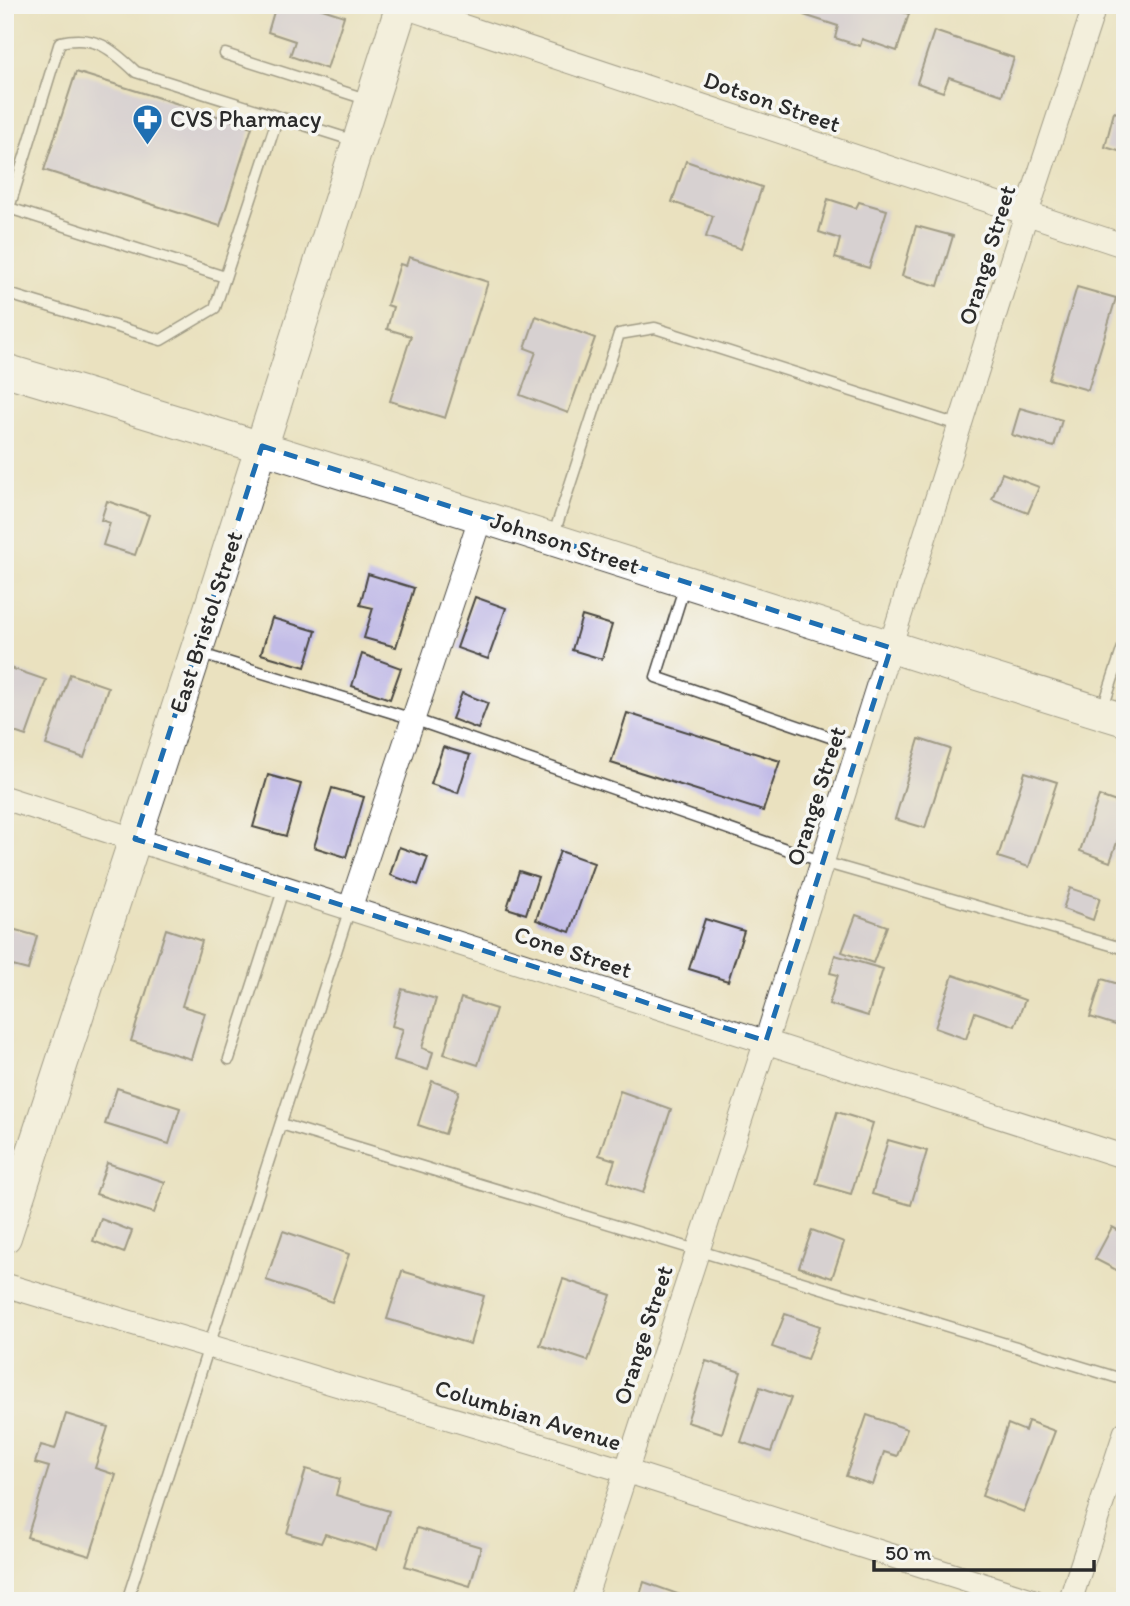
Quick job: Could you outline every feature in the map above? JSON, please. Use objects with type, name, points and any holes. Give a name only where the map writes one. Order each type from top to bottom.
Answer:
[{"type":"main road","name":"East Bristol Street","points":[[5,1237],[196,652],[402,5]]},
{"type":"main road","name":"Johnson Street","points":[[5,370],[262,446],[1113,717]]},
{"type":"street","name":"Dotson Street","points":[[402,5],[1125,246]]},
{"type":"street","name":"Orange Street","points":[[584,1601],[766,1041],[1026,215],[1095,5]]},
{"type":"street","points":[[350,908],[481,516]]},
{"type":"street","name":"Cone Street","points":[[5,798],[1125,1157]]},
{"type":"street","name":"Columbian Avenue","points":[[5,1285],[626,1471],[1034,1601]]},
{"type":"street","points":[[1070,1601],[1125,1433]]},
{"type":"lane","points":[[225,277],[7,213],[60,42],[79,38],[113,50],[136,72],[359,142]]},
{"type":"lane","points":[[225,54],[372,101]]},
{"type":"lane","points":[[5,293],[161,341],[215,308],[278,117]]},
{"type":"lane","points":[[552,539],[619,334],[655,328],[961,426]]},
{"type":"lane","points":[[686,582],[656,677],[859,747]]},
{"type":"lane","points":[[1113,717],[1125,641]]},
{"type":"lane","points":[[196,652],[413,719],[823,862],[1125,949]]},
{"type":"lane","points":[[229,1059],[284,887]]},
{"type":"lane","points":[[127,1601],[350,908]]},
{"type":"lane","points":[[281,1124],[1125,1380]]},
{"type":"highlighted area","points":[[262,446],[891,648],[766,1041],[135,839]]},
{"type":"building","points":[[276,5],[310,5],[344,16],[327,69],[290,56],[295,41],[268,32]]},
{"type":"building","points":[[807,5],[882,5],[909,14],[897,51],[862,39],[860,46],[835,38],[838,26],[804,15]]},
{"type":"building","points":[[934,31],[1014,58],[1002,95],[949,77],[943,92],[917,83]]},
{"type":"building","name":"CVS Pharmacy","points":[[76,72],[252,127],[220,226],[44,170]]},
{"type":"building","points":[[1114,112],[1125,115],[1125,153],[1105,147]]},
{"type":"building","points":[[686,161],[762,187],[741,249],[706,237],[713,216],[672,202]]},
{"type":"building","points":[[828,199],[856,208],[859,202],[887,210],[869,268],[835,258],[840,239],[819,232]]},
{"type":"building","points":[[916,226],[953,236],[938,286],[902,276]]},
{"type":"building","points":[[409,257],[488,282],[445,418],[390,401],[411,336],[387,329],[393,307],[387,305],[400,264],[406,266]]},
{"type":"building","points":[[1077,287],[1116,298],[1088,390],[1049,379]]},
{"type":"building","points":[[536,316],[595,338],[568,413],[520,395],[536,352],[525,348]]},
{"type":"building","points":[[1020,408],[1062,420],[1054,447],[1012,435]]},
{"type":"building","points":[[1002,473],[1039,487],[1028,513],[992,499]]},
{"type":"building","points":[[107,501],[149,515],[135,555],[103,545],[110,523],[101,520]]},
{"type":"building","points":[[368,574],[414,588],[396,647],[364,638],[373,608],[360,605]]},
{"type":"building","points":[[475,597],[506,608],[488,659],[457,648]]},
{"type":"building","points":[[582,616],[612,625],[602,659],[572,650]]},
{"type":"building","points":[[272,618],[316,631],[305,667],[261,654]]},
{"type":"building","points":[[362,654],[401,668],[390,699],[352,686]]},
{"type":"building","points":[[5,666],[46,680],[26,736],[5,729]]},
{"type":"building","points":[[70,674],[108,687],[84,758],[46,745]]},
{"type":"building","points":[[462,693],[488,703],[478,729],[452,719]]},
{"type":"building","points":[[627,713],[780,761],[763,811],[611,763]]},
{"type":"building","points":[[919,739],[950,749],[925,828],[895,819]]},
{"type":"building","points":[[443,747],[470,755],[458,793],[431,784]]},
{"type":"building","points":[[1025,772],[1057,782],[1029,867],[998,857]]},
{"type":"building","points":[[268,775],[301,784],[286,836],[253,827]]},
{"type":"building","points":[[332,788],[364,797],[346,857],[314,847]]},
{"type":"building","points":[[1099,796],[1125,805],[1125,820],[1110,862],[1080,851]]},
{"type":"building","points":[[399,847],[428,857],[418,885],[390,875]]},
{"type":"building","points":[[560,851],[594,863],[570,932],[536,920]]},
{"type":"building","points":[[519,871],[538,877],[526,914],[507,908]]},
{"type":"building","points":[[1070,888],[1100,898],[1093,920],[1063,909]]},
{"type":"building","points":[[856,915],[887,926],[873,963],[842,952]]},
{"type":"building","points":[[705,919],[744,931],[728,981],[689,969]]},
{"type":"building","points":[[5,927],[37,936],[28,970],[5,964]]},
{"type":"building","points":[[166,929],[202,941],[182,1006],[205,1013],[191,1059],[131,1041]]},
{"type":"building","points":[[835,955],[883,969],[868,1016],[829,1004],[838,975],[830,973]]},
{"type":"building","points":[[953,975],[1025,1000],[1015,1026],[975,1012],[966,1039],[935,1028]]},
{"type":"building","points":[[1102,979],[1125,986],[1125,1028],[1090,1017]]},
{"type":"building","points":[[402,989],[436,999],[422,1048],[433,1052],[428,1070],[394,1060],[403,1029],[392,1026]]},
{"type":"building","points":[[461,998],[496,1009],[478,1065],[444,1054]]},
{"type":"building","points":[[432,1081],[459,1091],[445,1134],[418,1125]]},
{"type":"building","points":[[117,1088],[180,1108],[169,1144],[105,1124]]},
{"type":"building","points":[[620,1091],[671,1109],[643,1193],[608,1181],[615,1160],[599,1155]]},
{"type":"building","points":[[837,1112],[873,1123],[851,1194],[816,1184]]},
{"type":"building","points":[[888,1140],[927,1151],[911,1205],[872,1194]]},
{"type":"building","points":[[107,1163],[165,1182],[154,1213],[96,1194]]},
{"type":"building","points":[[101,1219],[132,1231],[124,1253],[93,1241]]},
{"type":"building","points":[[1112,1227],[1125,1234],[1124,1274],[1095,1259]]},
{"type":"building","points":[[812,1230],[844,1242],[832,1278],[799,1267]]},
{"type":"building","points":[[283,1231],[349,1254],[332,1302],[266,1280]]},
{"type":"building","points":[[402,1271],[484,1296],[470,1344],[387,1319]]},
{"type":"building","points":[[563,1279],[611,1295],[588,1361],[540,1345]]},
{"type":"building","points":[[785,1314],[820,1326],[807,1359],[772,1347]]},
{"type":"building","points":[[706,1361],[741,1372],[722,1433],[687,1422]]},
{"type":"building","points":[[760,1387],[791,1398],[771,1452],[741,1442]]},
{"type":"building","points":[[66,1414],[108,1427],[95,1468],[116,1475],[90,1556],[27,1537],[49,1467],[35,1463],[41,1445],[55,1449]]},
{"type":"building","points":[[867,1415],[907,1429],[897,1456],[884,1452],[873,1485],[846,1476]]},
{"type":"building","points":[[1028,1421],[1055,1431],[1024,1512],[982,1496],[1008,1424],[1025,1431]]},
{"type":"building","points":[[306,1469],[340,1479],[336,1495],[389,1511],[377,1550],[325,1534],[321,1543],[287,1533]]},
{"type":"building","points":[[417,1528],[481,1547],[470,1586],[405,1566]]},
{"type":"building","points":[[644,1582],[689,1598],[688,1601],[638,1601]]},
{"type":"place","name":"CVS Pharmacy","points":[[147,146]]}]
